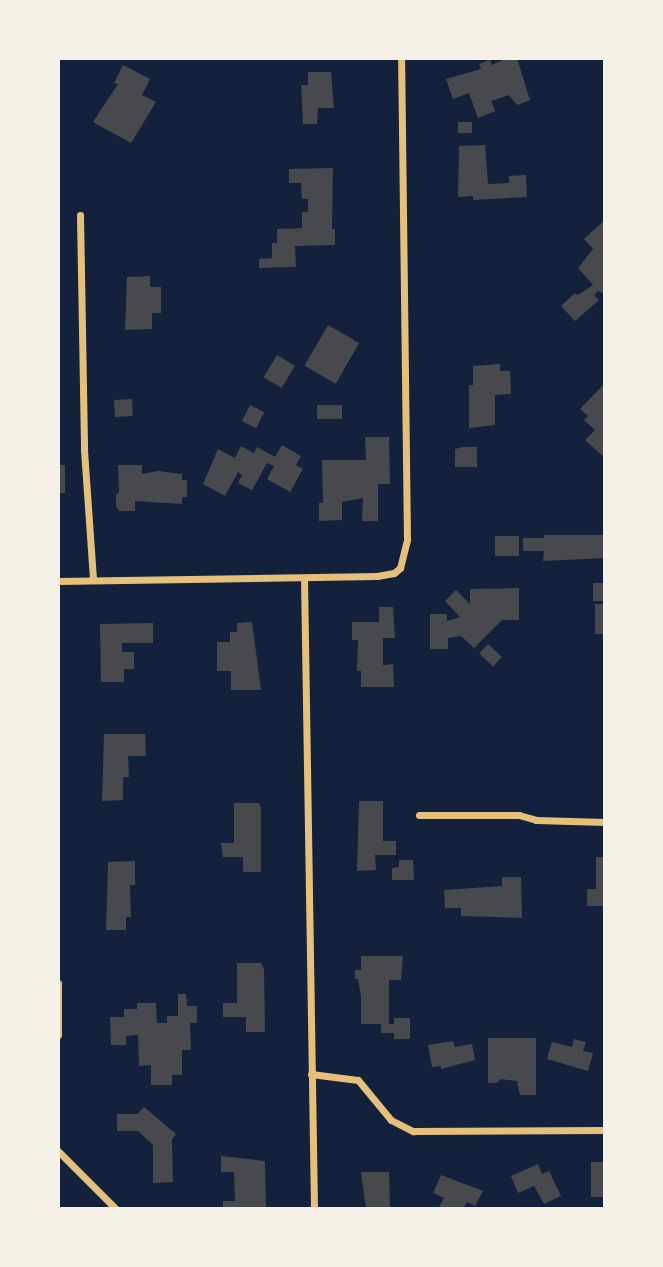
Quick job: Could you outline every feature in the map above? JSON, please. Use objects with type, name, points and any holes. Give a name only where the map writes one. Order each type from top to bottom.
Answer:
[{"type":"street","points":[[58,581],[365,576],[388,575],[400,568],[407,540],[401,58]]},
{"type":"street","points":[[80,215],[84,450],[93,580]]},
{"type":"street","points":[[304,578],[314,1209]]},
{"type":"street","points":[[419,815],[519,815],[536,820],[605,822]]},
{"type":"street","points":[[58,983],[58,1035]]},
{"type":"street","points":[[311,1074],[358,1080],[391,1120],[413,1131],[605,1130]]},
{"type":"street","points":[[58,1151],[116,1209]]},
{"type":"building","points":[[507,58],[517,58],[530,100],[517,105],[509,95],[491,101],[495,111],[478,118],[469,93],[453,99],[446,79],[481,69],[479,64],[490,60],[492,65]]},
{"type":"building","points":[[123,65],[150,79],[142,95],[156,102],[131,143],[93,122],[118,84],[114,83]]},
{"type":"building","points":[[308,72],[331,72],[334,108],[318,108],[317,124],[303,124],[301,85],[308,85]]},
{"type":"building","points":[[458,122],[472,122],[472,133],[458,133]]},
{"type":"building","points":[[485,145],[488,184],[509,183],[509,176],[526,175],[527,197],[473,200],[473,196],[458,197],[459,146]]},
{"type":"building","points":[[333,168],[332,229],[335,229],[335,245],[295,246],[296,267],[259,268],[259,259],[272,258],[272,243],[277,243],[277,229],[302,228],[302,212],[308,212],[308,199],[302,199],[301,183],[289,183],[289,169]]},
{"type":"building","points":[[605,220],[605,294],[598,291],[594,295],[599,300],[575,321],[561,306],[575,293],[578,295],[593,285],[578,268],[593,249],[584,239]]},
{"type":"building","points":[[150,276],[150,287],[161,287],[161,313],[152,313],[152,329],[125,330],[127,277]]},
{"type":"building","points":[[328,325],[359,343],[336,384],[304,366]]},
{"type":"building","points":[[277,355],[295,366],[282,388],[264,377]]},
{"type":"building","points":[[500,364],[500,371],[510,371],[511,394],[495,395],[495,425],[469,428],[469,385],[473,385],[473,366]]},
{"type":"building","points":[[605,383],[605,458],[585,440],[595,430],[584,420],[588,416],[580,409]]},
{"type":"building","points":[[132,399],[133,416],[115,417],[114,400]]},
{"type":"building","points":[[250,405],[264,412],[256,428],[242,421]]},
{"type":"building","points":[[317,405],[342,405],[342,419],[317,419]]},
{"type":"building","points":[[365,437],[389,437],[390,484],[378,484],[378,521],[362,521],[363,498],[342,502],[342,520],[319,521],[319,503],[323,503],[322,460],[366,460]]},
{"type":"building","points":[[282,445],[301,456],[296,465],[303,469],[290,492],[267,479],[274,466],[267,463],[252,490],[238,483],[242,475],[238,472],[225,496],[203,484],[218,449],[235,458],[241,446],[254,453],[257,447],[275,457]]},
{"type":"building","points":[[477,447],[477,467],[455,467],[455,449]]},
{"type":"building","points":[[58,465],[65,465],[65,493],[58,493]]},
{"type":"building","points":[[118,465],[142,465],[142,474],[158,471],[182,474],[182,480],[187,480],[187,497],[182,497],[182,504],[135,501],[135,511],[119,511],[116,506]]},
{"type":"building","points":[[544,535],[605,535],[605,558],[543,561],[544,551],[523,551],[523,538],[544,538]]},
{"type":"building","points":[[495,536],[519,536],[519,556],[495,556]]},
{"type":"building","points":[[593,583],[605,583],[605,601],[593,601]]},
{"type":"building","points":[[519,588],[519,620],[502,620],[474,648],[461,636],[448,638],[448,649],[430,649],[430,614],[447,614],[447,621],[460,617],[445,601],[456,590],[470,604],[470,589]]},
{"type":"building","points":[[595,604],[605,604],[605,634],[595,634]]},
{"type":"building","points":[[379,607],[393,607],[395,638],[383,638],[383,665],[393,664],[394,687],[361,687],[361,671],[357,671],[358,640],[352,640],[352,622],[379,622]]},
{"type":"building","points":[[252,622],[261,690],[231,690],[231,671],[217,671],[217,642],[230,642],[230,632],[237,632],[237,623]]},
{"type":"building","points":[[153,623],[153,643],[122,643],[122,652],[134,652],[134,669],[124,669],[124,682],[101,682],[100,624]]},
{"type":"building","points":[[488,644],[502,657],[493,666],[479,654]]},
{"type":"building","points":[[104,734],[145,734],[146,756],[128,756],[129,777],[123,777],[123,800],[102,801]]},
{"type":"building","points":[[359,801],[383,801],[383,841],[396,841],[396,855],[375,855],[376,870],[357,871]]},
{"type":"building","points":[[234,803],[259,803],[261,808],[261,872],[243,872],[243,857],[223,857],[221,843],[234,843]]},
{"type":"building","points":[[596,857],[605,857],[605,906],[587,906],[587,889],[596,889]]},
{"type":"building","points":[[399,860],[413,860],[414,880],[392,880],[392,868],[399,867]]},
{"type":"building","points":[[135,861],[135,885],[130,885],[131,917],[126,917],[126,930],[106,930],[108,862]]},
{"type":"building","points":[[502,877],[521,877],[522,918],[461,916],[461,908],[445,908],[444,890],[502,886]]},
{"type":"building","points":[[361,956],[403,956],[401,980],[389,980],[389,1024],[394,1024],[394,1018],[410,1018],[410,1039],[394,1039],[394,1033],[381,1033],[381,1024],[361,1024],[361,997],[355,970],[361,970]]},
{"type":"building","points":[[237,963],[261,963],[264,969],[265,1032],[246,1032],[246,1017],[223,1017],[223,1003],[237,1003]]},
{"type":"building","points":[[178,994],[186,994],[187,1006],[197,1006],[197,1023],[190,1023],[191,1050],[182,1050],[182,1075],[172,1075],[172,1085],[151,1085],[151,1065],[139,1066],[138,1035],[126,1036],[126,1045],[111,1045],[110,1017],[124,1017],[124,1009],[137,1009],[137,1003],[156,1003],[157,1023],[167,1023],[167,1016],[178,1016]]},
{"type":"building","points":[[488,1038],[536,1038],[536,1095],[520,1095],[517,1081],[500,1079],[497,1083],[488,1083]]},
{"type":"building","points":[[574,1039],[586,1042],[583,1051],[593,1053],[588,1071],[547,1059],[552,1042],[572,1047]]},
{"type":"building","points":[[453,1041],[455,1047],[472,1044],[475,1060],[441,1069],[441,1066],[432,1067],[428,1045]]},
{"type":"building","points":[[144,1107],[176,1134],[172,1139],[173,1182],[153,1183],[153,1145],[138,1131],[117,1131],[117,1114],[137,1114]]},
{"type":"building","points":[[221,1156],[265,1161],[266,1209],[223,1209],[223,1201],[235,1201],[234,1172],[221,1172]]},
{"type":"building","points":[[591,1162],[605,1162],[605,1197],[591,1197]]},
{"type":"building","points":[[538,1164],[542,1174],[549,1171],[561,1196],[544,1204],[534,1186],[518,1193],[511,1176]]},
{"type":"building","points":[[361,1172],[389,1172],[390,1209],[366,1209]]},
{"type":"building","points":[[441,1175],[483,1191],[475,1206],[467,1202],[463,1209],[438,1209],[444,1198],[433,1193]]}]
